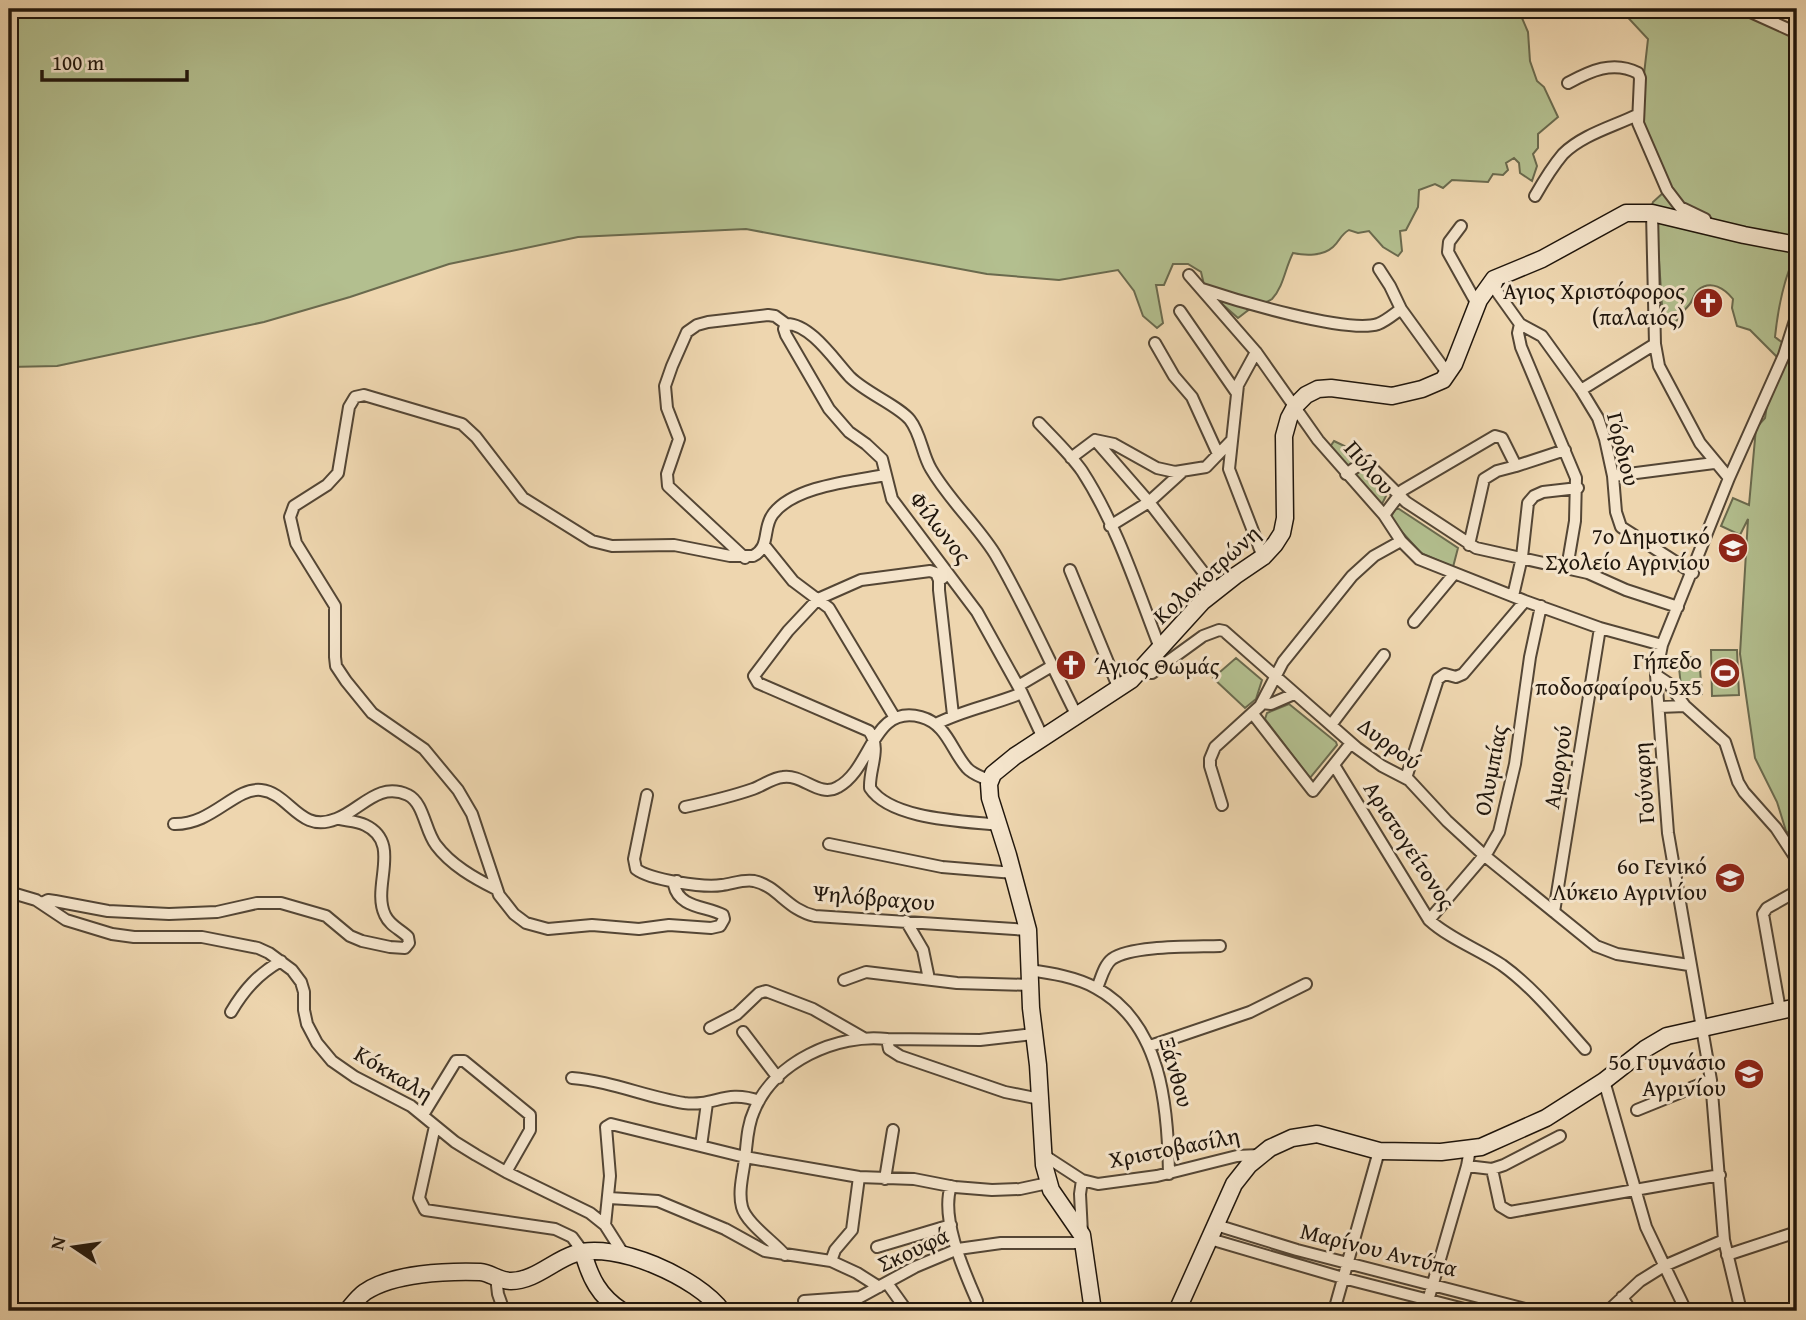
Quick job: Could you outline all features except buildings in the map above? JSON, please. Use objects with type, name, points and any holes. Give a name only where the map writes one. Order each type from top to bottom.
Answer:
[{"type":"street","points":[[1744,9],[1797,33]]},
{"type":"street","points":[[1568,83],[1599,68],[1612,67],[1634,71],[1640,78],[1637,115],[1641,132],[1667,190],[1678,205],[1698,217],[1748,229],[1760,237]]},
{"type":"street","points":[[1535,196],[1556,163],[1571,147],[1637,115]]},
{"type":"street","points":[[1652,213],[1655,344],[1663,378],[1700,443],[1729,478]]},
{"type":"street","points":[[1296,405],[1306,395],[1318,389],[1331,388],[1392,396],[1422,389],[1443,380],[1448,374],[1477,304],[1490,282],[1497,276],[1542,259],[1623,214],[1652,213],[1797,244]]},
{"type":"street","points":[[1461,226],[1449,242],[1448,251],[1477,304]]},
{"type":"street","points":[[1379,269],[1401,309],[1448,374]]},
{"type":"street","name":"Πύλου","points":[[1189,275],[1256,352],[1296,405],[1318,440],[1419,559],[1600,628],[1662,646]]},
{"type":"street","name":"Γόρδιου","points":[[1490,282],[1520,324],[1542,336],[1581,390],[1600,424],[1613,476],[1616,512],[1621,527],[1693,573]]},
{"type":"street","points":[[1202,289],[1280,312],[1346,323],[1380,323],[1401,309]]},
{"type":"street","points":[[1180,311],[1237,392]]},
{"type":"street","name":"Γούναρη","points":[[1741,1311],[1724,1240],[1710,1080],[1668,834],[1656,675],[1662,646],[1729,478],[1780,366],[1797,314]]},
{"type":"street","points":[[745,558],[668,486],[667,474],[679,439],[667,408],[666,386],[683,339],[697,325],[768,315],[775,316],[816,339],[852,379],[912,422],[930,467],[948,495],[993,552],[1014,588],[1077,716]]},
{"type":"street","name":"Φίλωνος","points":[[790,324],[784,329],[786,335],[829,409],[849,432],[882,459],[893,501],[977,612],[1020,689],[1043,738]]},
{"type":"street","name":"Γόρδιου","points":[[1520,324],[1518,332],[1521,347],[1574,472],[1577,488],[1575,521],[1567,568]]},
{"type":"street","points":[[1155,344],[1174,376],[1192,397],[1218,454]]},
{"type":"street","points":[[1581,390],[1655,344]]},
{"type":"street","points":[[1256,352],[1241,378],[1237,392],[1229,469],[1263,557]]},
{"type":"street","points":[[677,881],[674,886],[678,895],[693,906],[721,914],[724,919],[720,926],[712,928],[669,925],[639,929],[592,925],[554,929],[539,928],[514,914],[496,889],[480,834],[458,790],[418,743],[387,725],[367,707],[336,666],[335,606],[302,554],[292,532],[290,517],[294,506],[327,485],[338,473],[349,407],[355,397],[364,395],[461,424],[476,437],[523,498],[592,541],[612,546],[674,545],[745,558],[756,555],[764,545],[771,516],[788,501],[816,489],[885,475]]},
{"type":"street","name":"Κολοκοτρώνη","points":[[990,781],[1001,766],[1119,689],[1139,672],[1217,590],[1263,557],[1278,540],[1284,528],[1284,436],[1296,405]]},
{"type":"street","points":[[1039,423],[1071,457],[1085,477],[1110,526],[1160,648]]},
{"type":"street","points":[[1384,515],[1398,495],[1411,485],[1495,436],[1502,438],[1516,466]]},
{"type":"street","points":[[1071,457],[1095,440],[1114,444],[1157,468],[1182,472],[1206,467],[1231,441]]},
{"type":"street","points":[[1095,440],[1149,502],[1217,590]]},
{"type":"street","points":[[1469,545],[1484,479],[1497,471],[1565,450]]},
{"type":"street","points":[[1346,474],[1362,463],[1370,465],[1398,495],[1476,548],[1593,575],[1626,590],[1678,607]]},
{"type":"street","points":[[1613,476],[1714,463]]},
{"type":"street","points":[[1110,526],[1149,502],[1182,472]]},
{"type":"street","points":[[1513,596],[1522,557],[1526,508],[1530,499],[1543,492],[1577,488]]},
{"type":"street","points":[[1222,804],[1210,766],[1211,753],[1262,703],[1285,659],[1352,576],[1379,553],[1401,541]]},
{"type":"street","points":[[764,545],[793,581],[832,613],[895,718]]},
{"type":"street","points":[[1070,570],[1119,689]]},
{"type":"street","points":[[953,715],[939,580],[935,572],[861,580],[818,599],[755,673],[758,683],[862,728],[874,739],[876,748],[870,784],[872,792],[880,798],[915,814],[1000,825]]},
{"type":"street","points":[[1414,622],[1454,574]]},
{"type":"street","points":[[939,580],[952,576]]},
{"type":"street","points":[[1406,778],[1438,679],[1443,675],[1459,677],[1463,674],[1525,601]]},
{"type":"street","name":"Ολυμπίας","points":[[1429,920],[1485,856],[1499,832],[1509,794],[1530,657],[1541,606]]},
{"type":"street","name":"Αμοργού","points":[[1554,912],[1600,628]]},
{"type":"street","name":"Δυρρού","points":[[1139,672],[1152,673],[1203,636],[1219,630],[1231,636],[1351,743],[1382,766],[1406,778],[1485,856],[1605,951],[1689,965]]},
{"type":"street","points":[[1331,725],[1384,654]]},
{"type":"street","points":[[936,724],[953,715],[1001,702],[1052,666]]},
{"type":"street","points":[[1656,675],[1668,683],[1685,706],[1725,742],[1744,792],[1776,828],[1797,860]]},
{"type":"street","points":[[1262,703],[1271,704],[1294,694]]},
{"type":"street","points":[[1659,707],[1685,706]]},
{"type":"street","points":[[1253,714],[1313,791],[1351,743]]},
{"type":"street","points":[[685,807],[727,798],[782,777],[795,779],[822,790],[835,789],[854,774],[883,726],[895,718],[915,715],[936,724],[948,737],[966,767],[990,781],[990,794],[1028,930],[1042,1154],[1048,1183],[1083,1239]]},
{"type":"street","name":"Αριστογείτονος","points":[[1334,765],[1429,920],[1521,980],[1585,1049]]},
{"type":"street","points":[[174,824],[186,824],[206,817],[243,793],[257,790],[272,793],[299,815],[310,820],[327,822],[383,792],[407,795],[418,804],[426,829],[443,853],[466,873],[496,889]]},
{"type":"street","name":"Ψηλόβραχου","points":[[647,795],[635,864],[636,869],[646,875],[719,886],[753,881],[768,887],[792,908],[809,915],[1028,930]]},
{"type":"street","points":[[42,903],[48,900],[108,911],[169,914],[217,912],[257,903],[281,903],[326,915],[351,936],[362,941],[405,948],[408,945],[408,937],[390,923],[381,902],[386,856],[384,846],[369,826],[338,818]]},
{"type":"street","points":[[828,844],[942,867],[1014,873]]},
{"type":"street","points":[[1780,1010],[1763,914],[1767,908],[1797,891]]},
{"type":"street","name":"Κόκκαλη","points":[[9,892],[42,903],[66,920],[118,935],[206,937],[258,948],[281,961],[301,982],[305,1018],[323,1052],[355,1077],[424,1115],[455,1142],[506,1172],[585,1210],[605,1225],[624,1255]]},
{"type":"street","points":[[906,921],[926,957],[929,979]]},
{"type":"street","points":[[1097,988],[1109,962],[1123,954],[1144,950],[1220,946]]},
{"type":"street","points":[[231,1012],[246,988],[263,972],[281,961]]},
{"type":"street","name":"Ξάνθου","points":[[844,980],[866,972],[957,983],[1062,976],[1097,988],[1133,1021],[1150,1046],[1167,1113],[1169,1174]]},
{"type":"street","points":[[1150,1046],[1250,1012],[1306,984]]},
{"type":"street","points":[[710,1028],[737,1014],[759,993],[766,991],[813,1009],[862,1037]]},
{"type":"street","name":"Χριστοβασίλη","points":[[1042,1154],[1082,1180],[1092,1184],[1106,1184],[1169,1174],[1227,1158],[1259,1155],[1292,1138],[1311,1134],[1329,1136],[1379,1151],[1410,1153],[1470,1149],[1496,1142],[1530,1126],[1604,1081],[1667,1036],[1797,1007]]},
{"type":"street","points":[[743,1031],[778,1078]]},
{"type":"street","points":[[785,1255],[743,1210],[741,1190],[751,1120],[759,1101],[789,1067],[807,1055],[862,1037],[980,1040],[1033,1034]]},
{"type":"street","points":[[887,1039],[889,1049],[900,1056],[1005,1092],[1040,1099]]},
{"type":"street","points":[[424,1115],[456,1061],[464,1061],[530,1115],[530,1130],[506,1172]]},
{"type":"street","points":[[572,1077],[595,1080],[685,1103],[707,1103],[733,1096],[759,1101]]},
{"type":"street","points":[[1637,1110],[1710,1080]]},
{"type":"street","points":[[1604,1081],[1646,1227],[1686,1311]]},
{"type":"street","points":[[701,1146],[707,1103]]},
{"type":"street","points":[[605,1225],[609,1198],[610,1161],[606,1130],[609,1124],[620,1124],[745,1157],[859,1177],[915,1179],[951,1186],[1004,1190],[1048,1183]]},
{"type":"street","points":[[435,1126],[419,1198],[425,1210],[555,1229],[572,1237],[583,1252],[588,1273],[597,1288],[622,1311]]},
{"type":"street","points":[[885,1179],[893,1130]]},
{"type":"street","points":[[1467,1166],[1492,1169],[1516,1161],[1560,1136]]},
{"type":"street","points":[[1426,1306],[1470,1149]]},
{"type":"street","points":[[1334,1311],[1379,1151]]},
{"type":"street","points":[[1177,1311],[1234,1184],[1259,1155]]},
{"type":"street","points":[[1492,1169],[1500,1206],[1510,1212],[1720,1175]]},
{"type":"street","points":[[831,1261],[835,1251],[852,1230],[859,1177]]},
{"type":"street","points":[[1082,1180],[1080,1194],[1083,1239],[1093,1311]]},
{"type":"street","points":[[951,1186],[948,1198],[951,1225],[977,1301]]},
{"type":"street","points":[[609,1198],[641,1199],[665,1204],[725,1229],[761,1250],[831,1261],[883,1285],[906,1311]]},
{"type":"street","points":[[877,1247],[951,1225]]},
{"type":"street","name":"Μαρίνου Αντύπα","points":[[1213,1232],[1286,1247],[1433,1284],[1520,1310],[1533,1311]]},
{"type":"street","name":"Μαρίνου Αντύπα","points":[[1213,1232],[1282,1260],[1426,1306],[1472,1311]]},
{"type":"street","points":[[1727,1255],[1797,1233]]},
{"type":"street","name":"Σκουφά","points":[[804,1301],[855,1298],[915,1266],[958,1249],[1001,1243],[1083,1239]]},
{"type":"street","points":[[1608,1311],[1640,1281],[1664,1266],[1724,1240]]},
{"type":"street","points":[[1282,1260],[1286,1247]]},
{"type":"street","points":[[347,1311],[374,1287],[407,1277],[479,1272],[509,1281],[524,1279],[573,1254],[596,1251],[624,1255],[684,1277],[722,1311]]},
{"type":"street","points":[[496,1277],[504,1311]]},
{"type":"street","points":[[1622,1297],[1631,1311]]},
{"type":"green space","points":[[9,9],[1514,9],[1522,18],[1528,32],[1530,61],[1537,81],[1544,87],[1558,117],[1538,134],[1538,148],[1533,154],[1537,166],[1532,181],[1520,173],[1519,163],[1514,158],[1506,163],[1508,170],[1503,175],[1493,174],[1488,182],[1452,180],[1443,188],[1435,184],[1419,190],[1418,207],[1406,230],[1400,231],[1402,251],[1398,256],[1383,247],[1369,231],[1358,233],[1349,230],[1333,247],[1324,252],[1309,255],[1293,253],[1272,299],[1254,306],[1238,318],[1205,289],[1201,272],[1188,264],[1173,264],[1164,285],[1156,285],[1163,323],[1157,328],[1143,316],[1134,291],[1118,270],[1059,280],[987,274],[746,229],[578,237],[449,264],[264,322],[57,366],[9,367]]},
{"type":"green space","points":[[1620,9],[1736,9],[1788,35],[1797,36],[1797,251],[1782,293],[1775,337],[1797,354],[1797,841],[1786,831],[1777,802],[1755,758],[1740,654],[1748,519],[1740,535],[1721,526],[1733,498],[1749,505],[1756,428],[1765,418],[1769,392],[1782,362],[1750,330],[1737,326],[1732,308],[1733,299],[1713,285],[1703,287],[1695,293],[1675,323],[1663,321],[1659,260],[1651,208],[1653,202],[1664,192],[1665,173],[1645,130],[1643,117],[1642,92],[1648,39]]},
{"type":"green space","points":[[1334,441],[1363,455],[1344,470],[1328,450]]},
{"type":"green space","points":[[1362,466],[1386,496],[1380,508],[1349,477]]},
{"type":"green space","points":[[1395,509],[1399,509],[1458,548],[1453,567],[1421,553],[1392,521]]},
{"type":"green space","name":"Γήπεδο ποδοσφαίρου 5x5","points":[[1711,650],[1737,650],[1739,695],[1712,696]]},
{"type":"green space","points":[[1699,657],[1702,694],[1682,696],[1678,658]]},
{"type":"green space","points":[[1236,658],[1262,680],[1256,699],[1245,708],[1213,678]]},
{"type":"green space","points":[[1289,704],[1337,745],[1310,778],[1265,719],[1267,713]]},
{"type":"place","name":"Άγιος Χριστόφορος (παλαιός)","points":[[1708,303]]},
{"type":"place","name":"7ο Δημοτικό Σχολείο Αγρινίου","points":[[1733,548]]},
{"type":"place","name":"Άγιος Θωμάς","points":[[1071,665]]},
{"type":"place","name":"Γήπεδο ποδοσφαίρου 5x5","points":[[1725,673]]},
{"type":"place","name":"6ο Γενικό Λύκειο Αγρινίου","points":[[1730,878]]},
{"type":"place","name":"5ο Γυμνάσιο Αγρινίου","points":[[1749,1074]]}]
